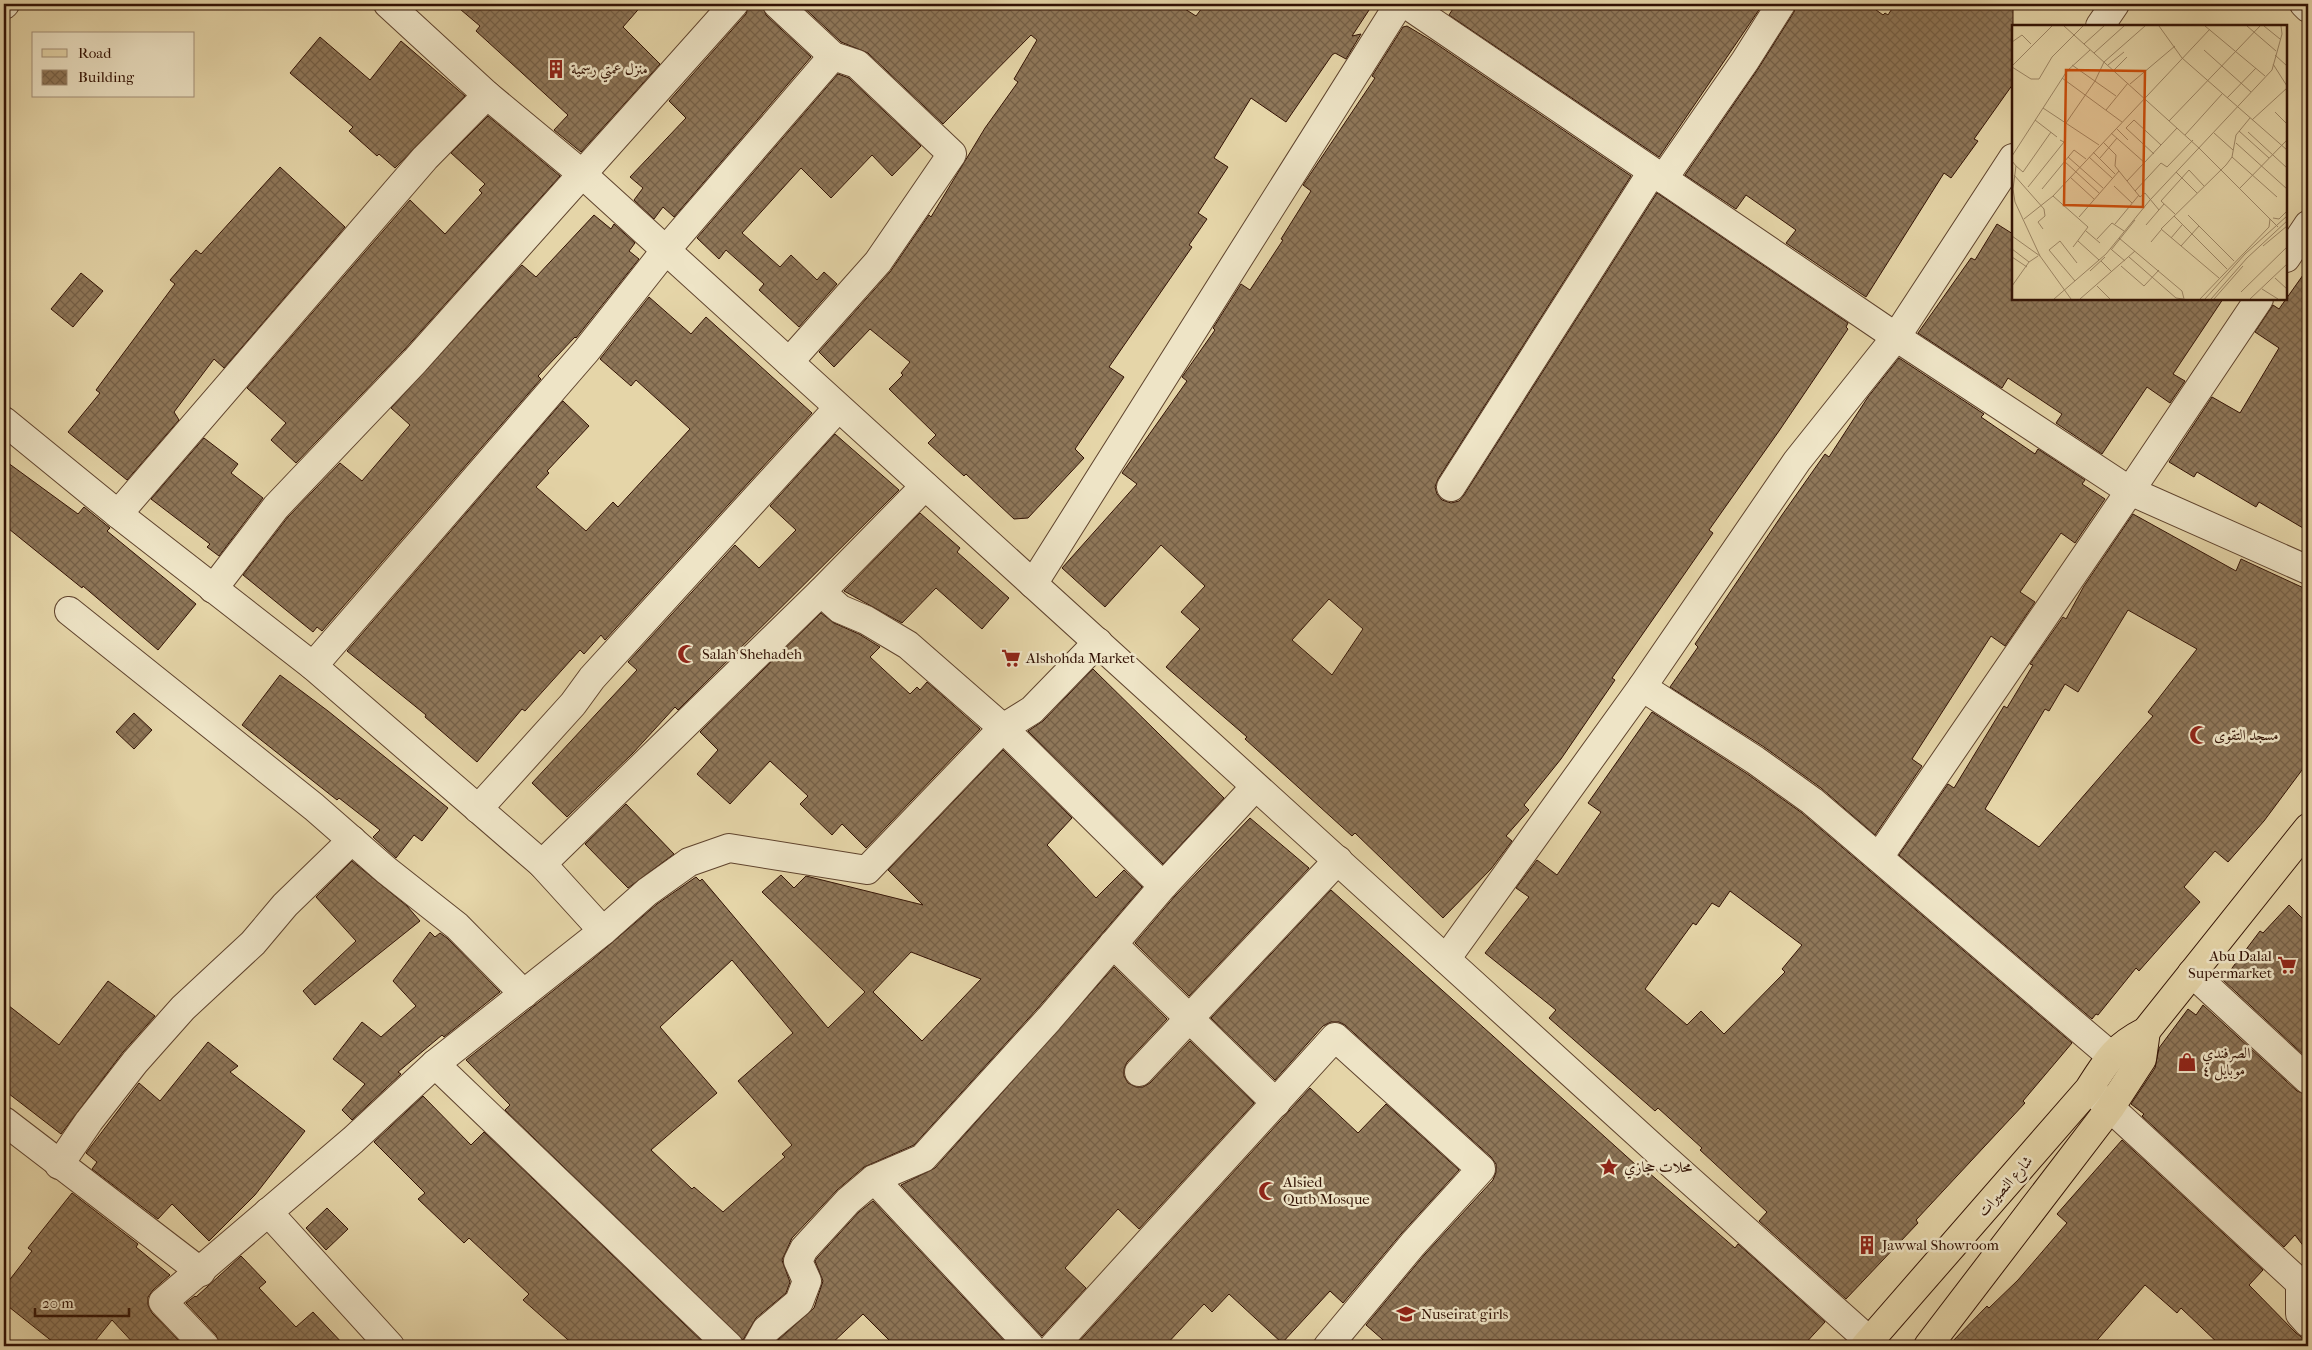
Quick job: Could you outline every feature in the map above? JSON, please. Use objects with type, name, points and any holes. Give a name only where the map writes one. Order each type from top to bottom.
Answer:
[{"type":"main road","name":"شارع النصيرات","points":[[1870,1344],[2089,1089],[2110,1055],[2127,1041],[2146,1030],[2308,828]]},
{"type":"main road","points":[[1928,1346],[2110,1108],[2142,1059],[2146,1030]]},
{"type":"street","points":[[388,4],[487,95],[581,173],[1870,1344]]},
{"type":"street","points":[[213,588],[276,507],[415,361],[734,4]]},
{"type":"street","points":[[777,4],[832,56],[857,64],[952,154],[878,262],[789,362]]},
{"type":"street","points":[[1034,584],[1400,4]]},
{"type":"street","points":[[1406,4],[1896,337],[2130,491],[2308,570]]},
{"type":"street","points":[[1451,487],[1657,175],[1746,61],[1781,4]]},
{"type":"street","points":[[2101,25],[2115,4]]},
{"type":"street","points":[[2304,4],[2308,8]]},
{"type":"street","points":[[313,666],[586,351],[665,251],[832,56]]},
{"type":"street","points":[[118,514],[425,158],[487,95]]},
{"type":"street","points":[[1446,959],[1642,687],[1797,461],[1896,337],[2012,160]]},
{"type":"street","points":[[2287,256],[2308,225]]},
{"type":"street","points":[[1879,856],[2130,491],[2258,300]]},
{"type":"street","points":[[478,809],[573,704],[592,678],[746,506],[838,408]]},
{"type":"street","points":[[4,422],[118,514],[313,666],[542,864],[603,931]]},
{"type":"street","points":[[542,864],[821,592],[926,486]]},
{"type":"street","points":[[821,592],[840,609],[866,620],[908,645],[1003,728],[1163,886]]},
{"type":"street","points":[[70,611],[314,807],[457,926],[524,994]]},
{"type":"street","points":[[204,1346],[163,1302],[201,1272],[353,1140],[435,1064],[603,931],[647,892],[689,862],[729,848],[866,870],[1003,728],[1032,710],[1098,642]]},
{"type":"street","points":[[1642,687],[1755,760],[1812,801],[1879,856],[2110,1055]]},
{"type":"street","points":[[757,1346],[766,1330],[799,1302],[807,1281],[798,1261],[804,1249],[848,1201],[874,1179],[923,1158],[1049,1019],[1163,886],[1255,786]]},
{"type":"street","points":[[59,1165],[106,1099],[183,1008],[254,943],[285,905],[352,840]]},
{"type":"street","points":[[1139,1072],[1338,860]]},
{"type":"street","points":[[1113,944],[1276,1103]]},
{"type":"street","points":[[2192,973],[2308,1080]]},
{"type":"street","points":[[1054,1346],[1335,1037],[1481,1168],[1413,1244],[1328,1346]]},
{"type":"street","points":[[435,1064],[729,1346]]},
{"type":"street","points":[[2089,1089],[2300,1283],[2300,1314],[2308,1323]]},
{"type":"street","points":[[4,1121],[201,1272]]},
{"type":"street","points":[[874,1179],[1030,1346]]},
{"type":"street","points":[[268,1212],[390,1346]]},
{"type":"building","points":[[454,4],[643,4],[623,27],[660,64],[581,152],[554,130],[568,115],[476,31],[480,26]]},
{"type":"building","points":[[749,4],[762,4],[766,15],[811,57],[674,217],[663,207],[654,219],[634,200],[643,188],[630,177],[686,118],[669,101],[746,14]]},
{"type":"building","points":[[800,4],[1177,4],[1196,16],[1205,4],[1373,4],[1352,36],[1361,34],[1346,59],[1335,53],[1332,55],[1286,122],[1251,98],[1214,158],[1228,167],[1198,213],[1207,219],[1189,245],[1192,247],[1109,367],[1124,377],[1075,449],[1084,458],[1028,518],[1014,519],[966,474],[964,476],[928,443],[936,435],[889,389],[903,375],[901,373],[910,362],[870,329],[834,367],[819,352],[890,272],[929,215],[931,217],[985,128],[1018,82],[1014,79],[1037,40],[1031,35],[943,124],[868,53],[841,42]]},
{"type":"building","points":[[1456,4],[1763,4],[1659,157],[1449,15]]},
{"type":"building","points":[[1796,4],[1868,4],[1883,15],[1885,13],[1888,15],[1895,4],[2013,4],[2012,85],[1974,139],[1978,141],[1951,178],[1944,173],[1866,297],[1786,243],[1796,230],[1746,195],[1736,209],[1685,175],[1758,69],[1794,12]]},
{"type":"building","points":[[1407,26],[1432,41],[1631,176],[1438,479],[1435,487],[1437,494],[1442,500],[1451,503],[1459,501],[1464,495],[1657,193],[1848,323],[1846,327],[1848,329],[1709,530],[1713,533],[1612,678],[1615,680],[1561,759],[1524,805],[1529,810],[1506,836],[1512,841],[1491,869],[1443,918],[1355,833],[1352,836],[1245,739],[1247,737],[1166,667],[1200,629],[1181,612],[1205,586],[1161,545],[1105,607],[1062,568],[1137,484],[1122,473],[1187,381],[1182,377],[1215,330],[1213,328],[1241,284],[1250,290],[1283,240],[1281,239],[1311,191],[1303,185],[1375,78],[1372,76],[1403,27]],"holes":[[[1329,599],[1363,629],[1332,675],[1292,640]]]},
{"type":"building","points":[[320,37],[370,80],[401,41],[465,96],[395,168],[379,154],[377,156],[349,131],[353,127],[290,73]]},
{"type":"building","points":[[838,74],[849,78],[921,146],[892,176],[872,155],[831,198],[801,168],[742,233],[780,267],[791,255],[817,280],[824,272],[837,284],[799,327],[759,290],[764,284],[726,250],[719,259],[697,238]]},
{"type":"building","points":[[488,116],[560,176],[404,350],[296,463],[271,440],[286,423],[247,388],[410,200],[445,234],[482,193],[479,190],[485,184],[451,153]]},
{"type":"building","points":[[280,167],[345,227],[224,368],[214,359],[174,412],[179,420],[127,480],[68,432],[100,393],[96,390],[175,284],[170,280],[196,250],[201,254]]},
{"type":"building","points":[[594,215],[611,229],[614,224],[635,243],[629,251],[639,259],[576,338],[538,376],[541,379],[322,631],[317,627],[313,632],[243,575],[288,517],[340,463],[362,481],[410,425],[391,408],[522,265],[536,277]]},
{"type":"building","points":[[1997,224],[2012,233],[2012,300],[2222,300],[2173,374],[2185,381],[2170,403],[2147,387],[2102,454],[2056,423],[2062,414],[2008,378],[2002,388],[1918,333],[1971,258],[1975,260]]},
{"type":"building","points":[[2308,268],[2308,531],[2259,502],[2256,507],[2197,472],[2194,477],[2169,462],[2212,397],[2240,413],[2279,348],[2255,332],[2273,305],[2279,309]]},
{"type":"building","points":[[81,273],[103,291],[73,327],[51,309]]},
{"type":"building","points":[[649,297],[691,334],[706,317],[812,413],[605,640],[601,635],[584,654],[580,650],[525,711],[522,709],[477,762],[425,717],[426,715],[347,651],[563,401],[589,426],[547,471],[549,473],[536,487],[586,531],[613,502],[618,507],[690,429],[636,380],[631,386],[600,359]]},
{"type":"building","points":[[1899,358],[1984,414],[1981,417],[2035,454],[2038,449],[2085,480],[2082,484],[2105,499],[2075,543],[2061,533],[2020,592],[2035,602],[2005,646],[1991,636],[1912,759],[1922,766],[1875,835],[1821,788],[1764,747],[1670,687],[1698,647],[1695,644],[1782,515],[1825,454],[1829,457],[1868,397]]},
{"type":"building","points":[[835,434],[899,490],[678,710],[675,707],[633,753],[567,817],[532,783],[637,670],[628,662],[735,545],[759,568],[796,530],[770,506]]},
{"type":"building","points":[[204,438],[238,464],[231,473],[263,498],[219,556],[207,547],[210,544],[151,499]]},
{"type":"building","points":[[4,460],[78,514],[84,507],[110,528],[107,531],[196,604],[158,650],[83,586],[82,588],[4,525]]},
{"type":"building","points":[[920,513],[960,548],[957,552],[1009,598],[982,629],[936,588],[902,623],[844,591]]},
{"type":"building","points":[[2133,514],[2236,571],[2241,559],[2308,590],[2308,762],[2264,821],[2228,862],[2215,851],[2184,887],[2200,902],[2139,971],[2136,968],[2098,1015],[2096,1014],[2092,1019],[1899,855],[1948,784],[1954,788],[2004,706],[2007,708],[2033,665],[2030,664],[2063,617],[2066,619],[2084,586]],"holes":[[[2128,610],[2197,649],[2148,712],[2153,716],[2039,847],[1985,809],[2045,709],[2049,711],[2065,684],[2078,692]]]},
{"type":"building","points":[[821,613],[834,623],[859,634],[880,647],[870,657],[910,694],[917,687],[920,690],[927,682],[980,729],[866,848],[842,824],[832,835],[800,804],[808,796],[770,761],[730,804],[697,774],[718,750],[700,732]]},
{"type":"building","points":[[1093,669],[1224,798],[1163,864],[1028,731],[1043,721]]},
{"type":"building","points":[[280,675],[328,711],[448,808],[422,841],[414,835],[396,858],[373,837],[380,830],[339,798],[337,800],[242,725]]},
{"type":"building","points":[[1652,712],[1746,773],[1802,813],[2072,1043],[2023,1101],[2025,1103],[1916,1220],[1918,1223],[1846,1299],[1759,1221],[1767,1212],[1700,1150],[1702,1148],[1658,1108],[1655,1111],[1549,1018],[1556,1010],[1485,953],[1529,897],[1516,888],[1537,860],[1557,875],[1601,812],[1588,803]],"holes":[[[1730,891],[1802,945],[1782,969],[1785,972],[1724,1034],[1701,1011],[1687,1025],[1645,989],[1693,923],[1696,925],[1712,903],[1719,907]]]},
{"type":"building","points":[[134,713],[152,730],[134,749],[116,732]]},
{"type":"building","points":[[1003,750],[1072,818],[1047,845],[1096,898],[1124,870],[1142,887],[1037,1009],[914,1145],[864,1167],[837,1190],[792,1238],[782,1260],[790,1282],[786,1293],[756,1318],[743,1340],[505,1110],[510,1105],[466,1060],[593,959],[657,904],[696,877],[700,881],[702,879],[828,1028],[865,992],[762,892],[781,875],[794,888],[806,876],[923,905],[888,870]],"holes":[[[911,952],[981,979],[922,1041],[873,992]],[[732,960],[793,1033],[738,1081],[792,1145],[782,1154],[785,1157],[723,1212],[694,1187],[692,1189],[651,1150],[717,1093],[660,1027]]]},
{"type":"building","points":[[626,804],[674,854],[628,888],[585,844]]},
{"type":"building","points":[[1250,818],[1309,868],[1189,996],[1135,943],[1175,896]]},
{"type":"building","points":[[352,861],[407,906],[420,921],[315,1005],[303,991],[356,941],[316,897]]},
{"type":"building","points":[[1331,890],[1646,1174],[1648,1172],[1735,1248],[1738,1244],[1825,1322],[1803,1346],[1390,1346],[1366,1325],[1425,1254],[1493,1180],[1496,1164],[1491,1157],[1345,1025],[1339,1022],[1331,1022],[1323,1026],[1275,1080],[1211,1018]]},
{"type":"building","points":[[2289,905],[2308,924],[2308,1059],[2223,980],[2260,931],[2263,933]]},
{"type":"building","points":[[430,932],[435,937],[440,933],[447,938],[500,992],[444,1037],[442,1035],[398,1072],[401,1074],[352,1120],[342,1110],[365,1084],[333,1059],[362,1022],[381,1037],[416,1006],[393,981]]},
{"type":"building","points":[[1114,967],[1167,1019],[1127,1062],[1124,1076],[1128,1083],[1136,1087],[1143,1087],[1150,1083],[1190,1041],[1254,1103],[1139,1229],[1118,1209],[1065,1268],[1086,1288],[1042,1336],[901,1185],[935,1168]]},
{"type":"building","points":[[108,981],[155,1016],[123,1052],[61,1134],[4,1090],[4,1002],[59,1045]]},
{"type":"building","points":[[2203,1005],[2297,1091],[2308,1095],[2308,1252],[2295,1235],[2284,1247],[2142,1116],[2144,1114],[2131,1104],[2155,1068],[2159,1048],[2188,1009],[2196,1015]]},
{"type":"building","points":[[208,1042],[238,1066],[230,1072],[305,1131],[255,1195],[209,1241],[172,1204],[158,1219],[92,1169],[97,1162],[86,1153],[139,1083],[160,1101]]},
{"type":"building","points":[[1310,1088],[1358,1133],[1386,1104],[1459,1170],[1401,1234],[1343,1303],[1330,1291],[1282,1343],[1229,1294],[1212,1312],[1204,1304],[1165,1346],[1075,1346]]},
{"type":"building","points":[[423,1096],[471,1145],[484,1132],[707,1346],[575,1346],[523,1300],[529,1294],[469,1238],[464,1243],[418,1199],[425,1193],[374,1142]]},
{"type":"building","points":[[2122,1140],[2263,1270],[2249,1285],[2296,1333],[2308,1342],[2308,1346],[2221,1346],[2181,1308],[2177,1313],[2145,1285],[2092,1346],[1948,1346],[1987,1306],[1989,1308],[2018,1280],[2067,1223],[2057,1214]]},
{"type":"building","points":[[72,1193],[138,1244],[136,1247],[170,1275],[153,1290],[148,1297],[148,1305],[152,1313],[184,1346],[136,1346],[112,1320],[91,1346],[58,1346],[4,1303],[4,1287],[32,1251],[28,1248]]},
{"type":"building","points":[[873,1201],[1009,1346],[895,1346],[863,1314],[829,1346],[775,1346],[778,1340],[814,1308],[823,1281],[815,1261],[817,1258],[859,1212]]},
{"type":"building","points":[[327,1208],[348,1229],[326,1250],[306,1228]]},
{"type":"building","points":[[241,1256],[266,1282],[259,1288],[296,1327],[313,1312],[345,1346],[220,1346],[216,1335],[186,1303],[196,1297]]},
{"type":"place","name":"منزل عمتي رسمية","points":[[556,69]]},
{"type":"place","name":"Salah Shehadeh","points":[[687,654]]},
{"type":"place","name":"Alshohda Market","points":[[1011,658]]},
{"type":"place","name":"مسجد التقوى","points":[[2199,735]]},
{"type":"place","name":"Abu Dalal Supermarket","points":[[2287,965]]},
{"type":"place","name":"الصرفندي موبايل ٤","points":[[2187,1062]]},
{"type":"place","name":"محلات حجازي","points":[[1609,1167]]},
{"type":"place","name":"Alsied Qutb Mosque","points":[[1268,1191]]},
{"type":"place","name":"Jawwal Showroom","points":[[1867,1245]]},
{"type":"place","name":"Nuseirat girls","points":[[1406,1314]]}]
